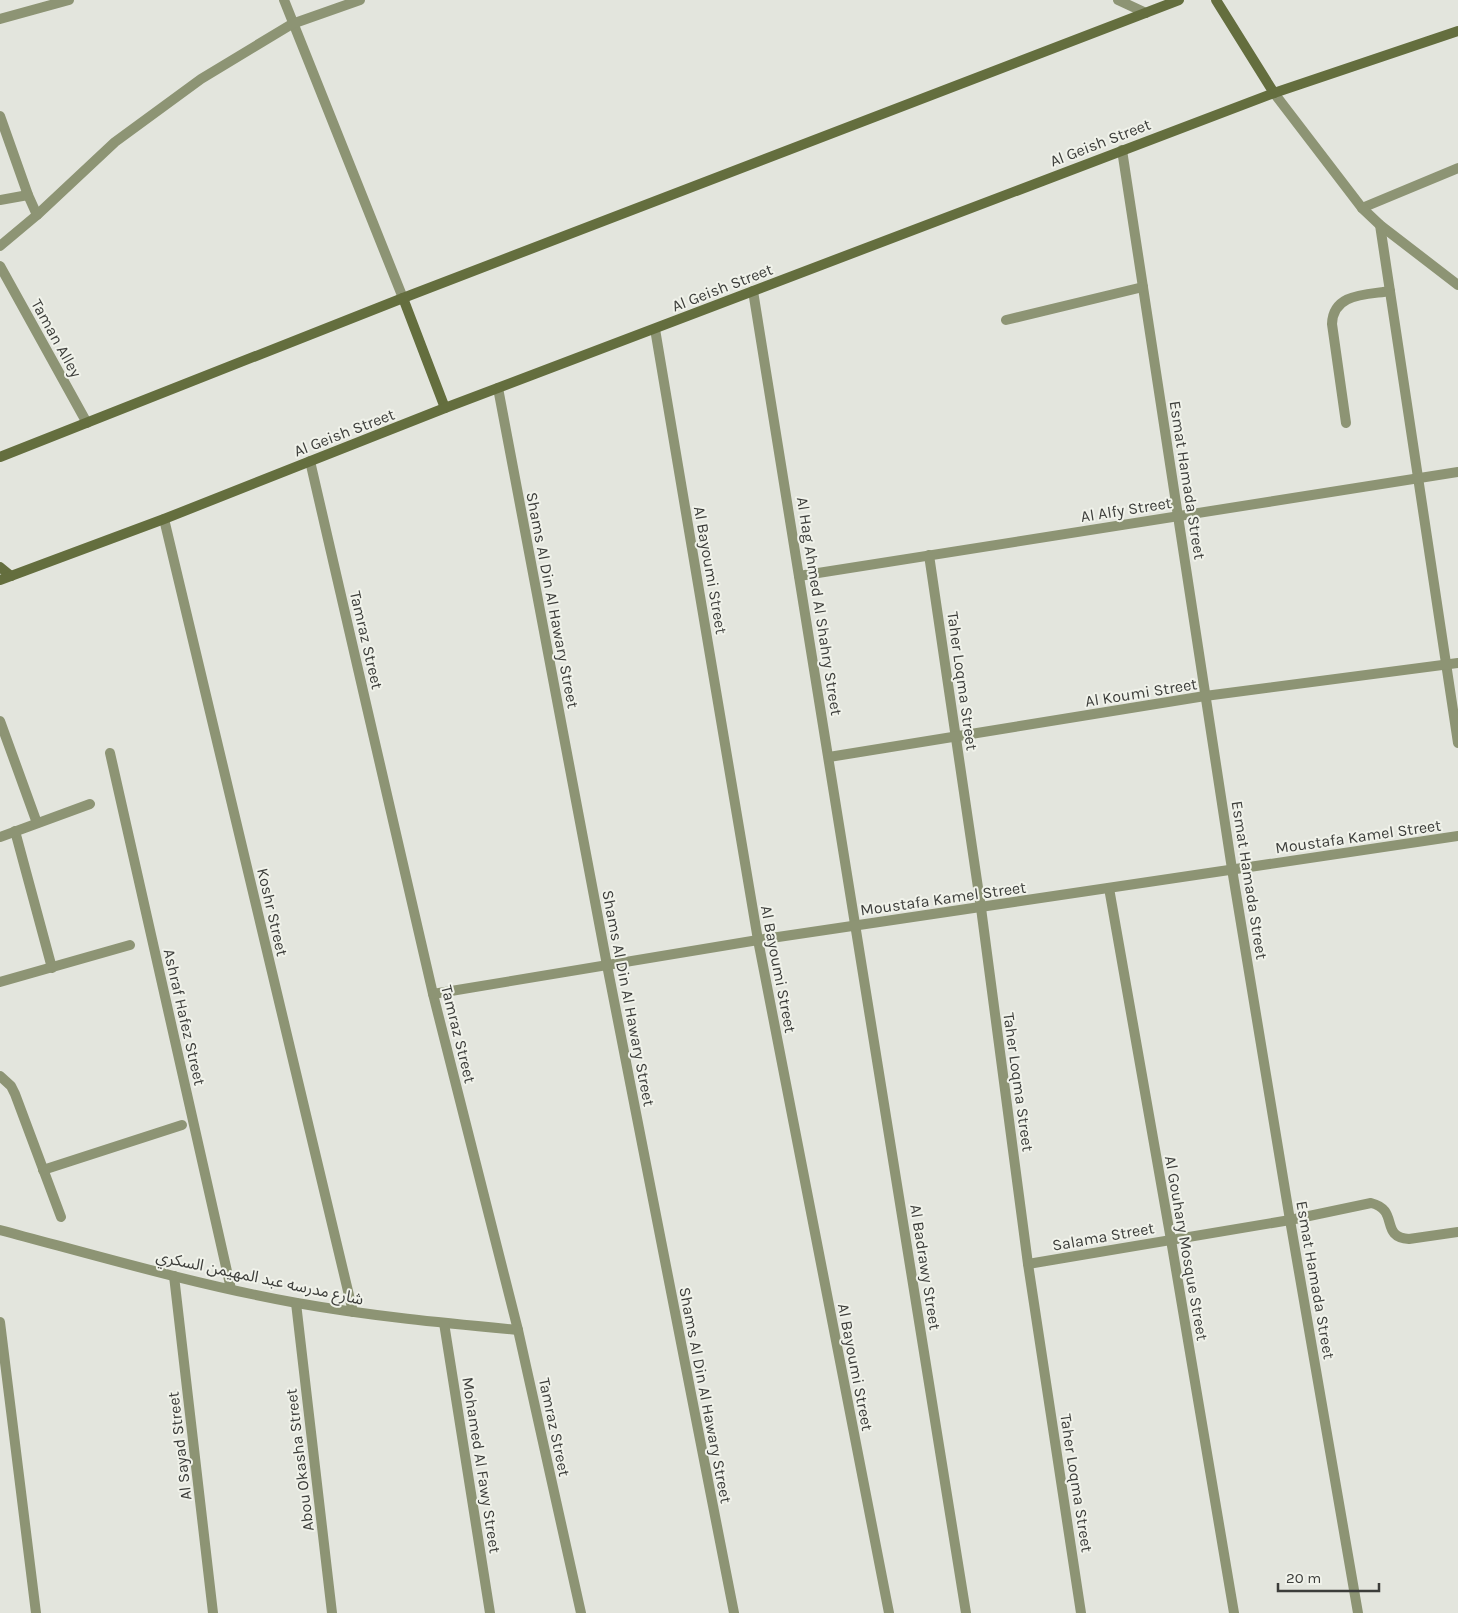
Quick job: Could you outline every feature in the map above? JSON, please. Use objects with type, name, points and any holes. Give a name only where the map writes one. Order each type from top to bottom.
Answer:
[{"type":"main road","points":[[0,457],[403,298],[1179,0]]},
{"type":"main road","points":[[1216,0],[1274,93]]},
{"type":"main road","name":"Al Geish Street","points":[[0,580],[164,519],[446,408],[1122,150],[1274,93],[1458,31]]},
{"type":"main road","points":[[403,298],[446,408]]},
{"type":"main road","points":[[0,567],[11,576]]},
{"type":"street","points":[[0,19],[70,0]]},
{"type":"street","points":[[284,0],[403,298]]},
{"type":"street","points":[[0,246],[37,215],[115,142],[201,78],[292,24],[360,0]]},
{"type":"street","points":[[1118,0],[1146,13]]},
{"type":"street","points":[[1274,93],[1362,208],[1458,285]]},
{"type":"street","points":[[0,116],[37,215]]},
{"type":"street","name":"Esmat Hamada Street","points":[[1122,150],[1232,869],[1358,1613]]},
{"type":"street","points":[[1362,208],[1458,168]]},
{"type":"street","points":[[0,200],[28,195]]},
{"type":"street","points":[[1380,224],[1458,743]]},
{"type":"street","name":"Taman Alley","points":[[0,266],[87,423]]},
{"type":"street","points":[[1006,320],[1143,287]]},
{"type":"street","name":"Al Hag Ahmed Al Shahry Street","points":[[753,291],[857,926]]},
{"type":"street","points":[[1346,423],[1332,315],[1342,301],[1390,291]]},
{"type":"street","name":"Al Bayoumi Street","points":[[655,328],[758,940],[889,1613]]},
{"type":"street","name":"Shams Al Din Al Hawary Street","points":[[498,388],[607,965],[734,1613]]},
{"type":"street","name":"Tamraz Street","points":[[310,461],[433,994],[518,1330],[580,1613]]},
{"type":"street","name":"Al Alfy Street","points":[[800,576],[1458,472]]},
{"type":"street","name":"Koshr Street","points":[[164,519],[353,1312]]},
{"type":"street","name":"Taher Loqma Street","points":[[929,555],[981,908],[1028,1264],[1081,1613]]},
{"type":"street","name":"Al Koumi Street","points":[[829,757],[1206,696],[1458,663]]},
{"type":"street","points":[[0,721],[37,823]]},
{"type":"street","name":"Ashraf Hafez Street","points":[[110,752],[231,1289]]},
{"type":"street","points":[[0,837],[90,804]]},
{"type":"street","points":[[15,831],[52,968]]},
{"type":"street","name":"Moustafa Kamel Street","points":[[433,994],[758,940],[1458,836]]},
{"type":"street","name":"Al Gouhary Mosque Street","points":[[1109,888],[1234,1613]]},
{"type":"street","name":"Al Badrawy Street","points":[[857,926],[966,1613]]},
{"type":"street","points":[[0,982],[130,945]]},
{"type":"street","points":[[0,1076],[11,1086],[15,1094],[61,1217]]},
{"type":"street","points":[[43,1170],[182,1125]]},
{"type":"street","name":"Salama Street","points":[[1028,1264],[1290,1220],[1371,1204],[1377,1205],[1387,1213],[1392,1232],[1402,1239],[1409,1240],[1458,1232]]},
{"type":"street","name":"شارع مدرسه عبد المهيمن السكري","points":[[0,1230],[174,1276],[296,1303],[353,1312],[518,1330]]},
{"type":"street","name":"Al Sayad Street","points":[[174,1276],[213,1613]]},
{"type":"street","name":"Abou Okasha Street","points":[[296,1303],[332,1613]]},
{"type":"street","points":[[0,1322],[36,1613]]},
{"type":"street","name":"Mohamed Al Fawy Street","points":[[444,1323],[490,1613]]}]
